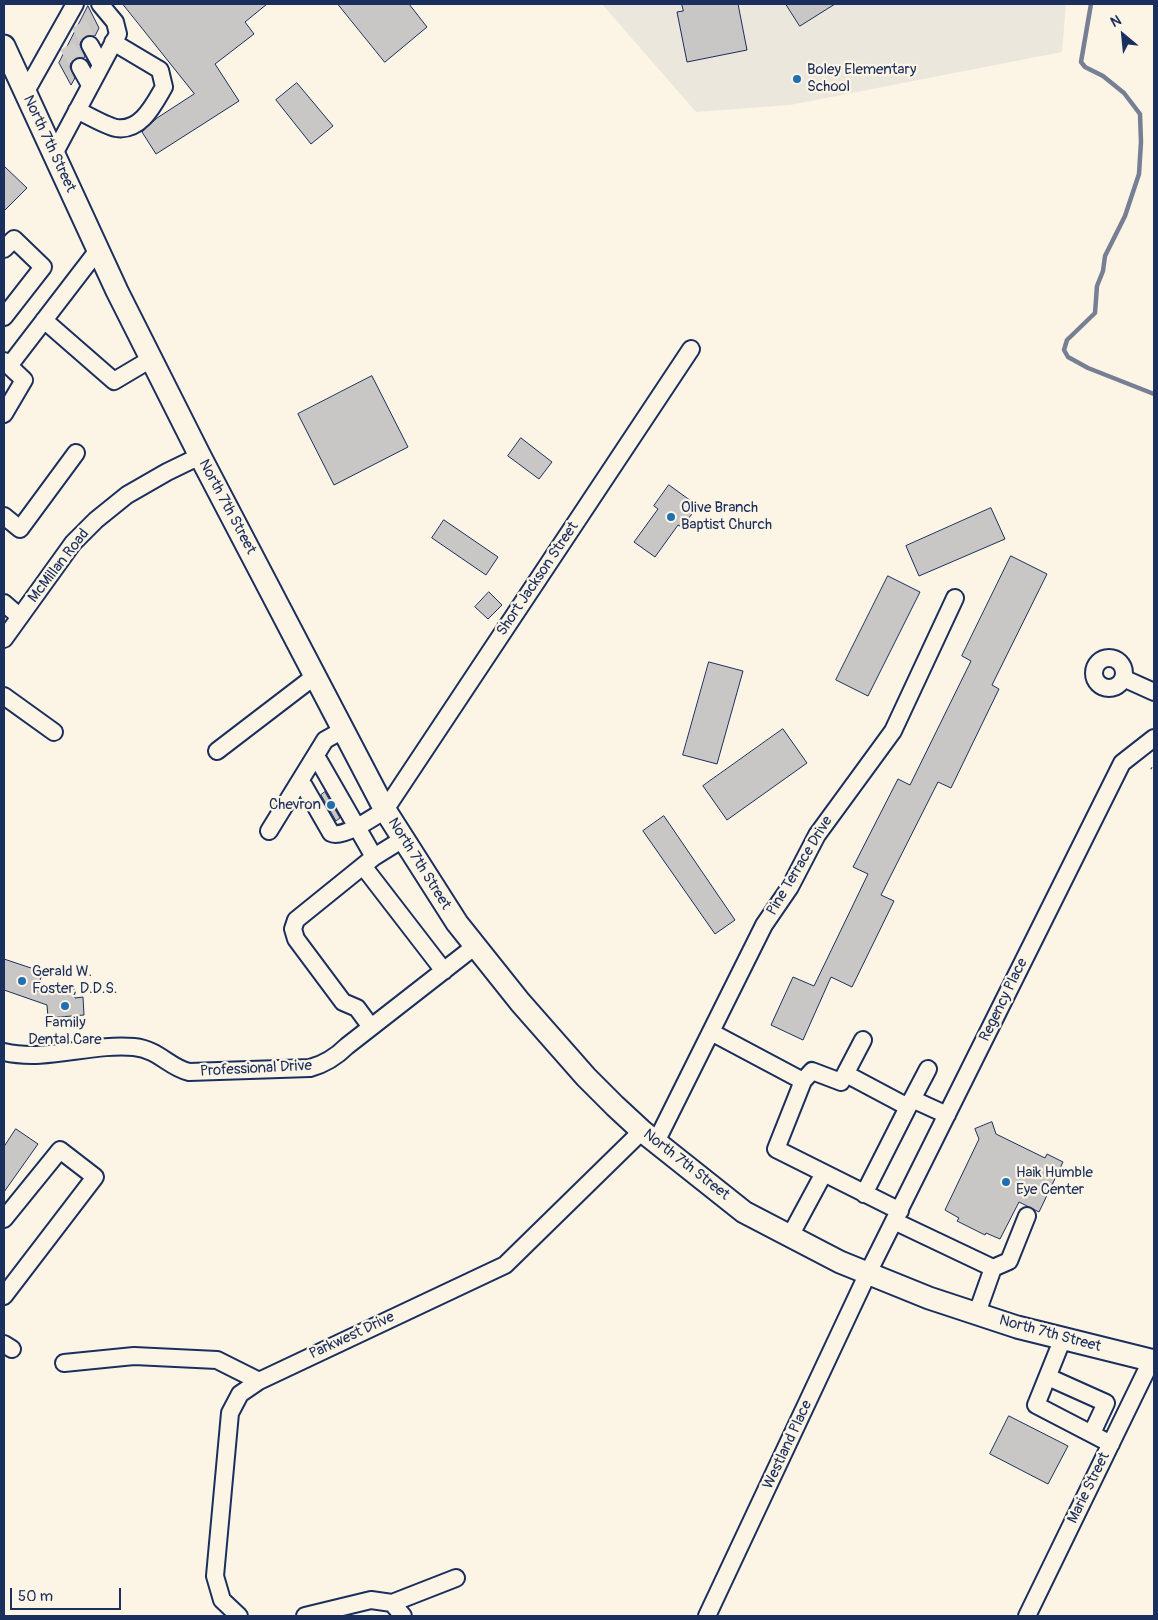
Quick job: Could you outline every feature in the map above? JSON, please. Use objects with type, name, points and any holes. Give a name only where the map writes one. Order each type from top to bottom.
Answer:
[{"type":"main road","name":"North 7th Street","points":[[4,46],[98,250],[151,359],[385,810],[440,899],[474,947],[520,1002],[586,1077],[649,1136],[744,1212],[840,1262],[929,1298],[1017,1327],[1153,1361]]},
{"type":"street","points":[[54,154],[118,34],[115,22],[100,4]]},
{"type":"street","points":[[26,93],[59,32],[75,13]]},
{"type":"street","points":[[59,32],[68,46]]},
{"type":"street","points":[[77,110],[117,128],[131,126],[147,116],[164,87],[160,70],[113,42]]},
{"type":"street","points":[[90,46],[101,65]]},
{"type":"street","points":[[80,67],[90,85]]},
{"type":"street","points":[[4,248],[14,239],[43,267],[4,317]]},
{"type":"street","points":[[4,414],[24,380],[6,364],[44,320],[98,250]]},
{"type":"street","points":[[44,320],[114,381],[151,359]]},
{"type":"street","name":"Short Jackson Street","points":[[385,810],[691,348]]},
{"type":"street","points":[[4,516],[20,529],[76,453]]},
{"type":"street","name":"McMillan Road","points":[[4,639],[72,543],[96,520],[127,496],[167,472],[200,456]]},
{"type":"street","name":"Pine Terrace Drive","points":[[649,1136],[710,1032],[764,925],[790,887],[817,835],[892,731],[955,598]]},
{"type":"street","points":[[4,603],[20,617]]},
{"type":"street","points":[[217,751],[315,676]]},
{"type":"street","points":[[1123,678],[1154,692]]},
{"type":"street","points":[[4,696],[54,732]]},
{"type":"street","points":[[269,830],[326,740],[343,730]]},
{"type":"street","name":"Regency Place","points":[[868,1274],[1122,763],[1154,738]]},
{"type":"street","points":[[314,759],[319,762],[356,827],[369,862],[444,971]]},
{"type":"street","points":[[299,783],[304,786],[331,833],[340,835],[385,810]]},
{"type":"street","points":[[371,1027],[357,1008],[343,1002],[296,939],[293,929],[296,920],[369,862],[403,839]]},
{"type":"street","name":"Professional Drive","points":[[4,1052],[28,1055],[135,1047],[158,1054],[177,1067],[189,1072],[310,1068],[337,1056],[371,1027],[474,947]]},
{"type":"street","points":[[710,1032],[804,1081]]},
{"type":"street","points":[[863,1040],[841,1082],[812,1071],[804,1081],[776,1149],[864,1194],[897,1216],[993,1268]]},
{"type":"street","points":[[864,1194],[928,1069]]},
{"type":"street","points":[[846,1074],[910,1103],[947,1115]]},
{"type":"street","name":"Parkwest Drive","points":[[239,1616],[222,1600],[215,1576],[230,1413],[240,1394],[259,1381],[505,1265],[649,1136]]},
{"type":"street","points":[[4,1218],[60,1150],[95,1177],[4,1296]]},
{"type":"street","points":[[790,1236],[824,1173]]},
{"type":"street","points":[[977,1314],[993,1268],[1009,1261],[1027,1216]]},
{"type":"street","name":"Westland Place","points":[[707,1616],[868,1274]]},
{"type":"street","points":[[1063,1338],[1036,1405],[1111,1444]]},
{"type":"street","points":[[64,1363],[134,1356],[217,1360],[259,1381]]},
{"type":"street","name":"Marie Street","points":[[1027,1616],[1153,1361]]},
{"type":"street","points":[[1048,1378],[1106,1403],[1092,1433]]},
{"type":"street","points":[[305,1616],[371,1600],[392,1603],[456,1578]]},
{"type":"street","points":[[392,1603],[403,1616]]},
{"type":"shaded area","name":"Boley Elementary School","points":[[602,4],[1066,4],[1062,52],[790,105],[696,112]]},
{"type":"building","points":[[123,4],[267,4],[245,22],[254,34],[215,64],[239,101],[156,154],[142,132],[157,118],[194,94]]},
{"type":"building","points":[[338,4],[409,4],[427,27],[385,62]]},
{"type":"building","points":[[682,4],[738,4],[747,50],[687,62],[677,12],[683,11]]},
{"type":"building","points":[[786,4],[835,4],[800,26]]},
{"type":"building","points":[[88,6],[99,28],[95,36],[86,36],[81,40],[80,45],[85,56],[84,58],[76,58],[71,62],[70,67],[75,78],[71,85],[59,63]]},
{"type":"building","points":[[297,83],[333,126],[311,144],[276,100]]},
{"type":"building","points":[[4,166],[27,188],[4,211]]},
{"type":"building","points":[[372,376],[408,447],[334,485],[298,414]]},
{"type":"building","points":[[521,438],[552,462],[539,479],[508,456]]},
{"type":"building","name":"Olive Branch Baptist Church","points":[[669,485],[698,506],[682,527],[678,525],[655,557],[634,542],[658,509],[654,506]]},
{"type":"building","points":[[991,508],[1005,539],[919,576],[906,546]]},
{"type":"building","points":[[444,520],[498,557],[486,575],[432,538]]},
{"type":"building","points":[[1011,556],[1047,574],[992,685],[999,689],[951,788],[938,782],[881,895],[894,901],[852,987],[831,977],[803,1040],[771,1025],[793,977],[814,986],[868,874],[853,867],[898,779],[910,785],[971,661],[962,656]]},
{"type":"building","points":[[888,576],[920,592],[868,696],[836,680]]},
{"type":"building","points":[[489,592],[502,605],[488,619],[475,607]]},
{"type":"building","points":[[709,662],[743,671],[717,764],[683,755]]},
{"type":"building","points":[[783,729],[807,763],[727,820],[703,786]]},
{"type":"building","points":[[325,792],[340,818],[336,821],[321,795]]},
{"type":"building","points":[[664,816],[735,920],[715,934],[643,831]]},
{"type":"building","points":[[4,959],[43,972],[36,991],[74,988],[75,998],[83,997],[84,1015],[48,1018],[47,1005],[4,990]]},
{"type":"building","name":"Haik Humble Eye Center","points":[[992,1122],[996,1134],[1045,1158],[1047,1154],[1063,1162],[1039,1212],[1019,1202],[1000,1239],[986,1233],[985,1235],[957,1221],[959,1218],[945,1210],[979,1139],[975,1129]]},
{"type":"building","points":[[16,1129],[38,1144],[4,1192],[4,1147]]},
{"type":"building","points":[[1009,1416],[1068,1446],[1048,1484],[990,1454]]},
{"type":"waterway","points":[[1091,4],[1081,62],[1085,67],[1103,76],[1124,93],[1140,114],[1139,174],[1125,216],[1105,256],[1103,271],[1097,286],[1095,313],[1067,340],[1064,350],[1068,357],[1088,368],[1154,394]]},
{"type":"tunnel","points":[[79,24],[90,45]]},
{"type":"tunnel","points":[[67,46],[80,67]]},
{"type":"place","name":"Boley Elementary School","points":[[797,79]]},
{"type":"place","name":"Olive Branch Baptist Church","points":[[671,517]]},
{"type":"place","name":"Chevron","points":[[331,805]]},
{"type":"place","name":"Gerald W. Foster, D.D.S.","points":[[22,981]]},
{"type":"place","name":"Family Dental Care","points":[[65,1006]]},
{"type":"place","name":"Haik Humble Eye Center","points":[[1006,1182]]}]
